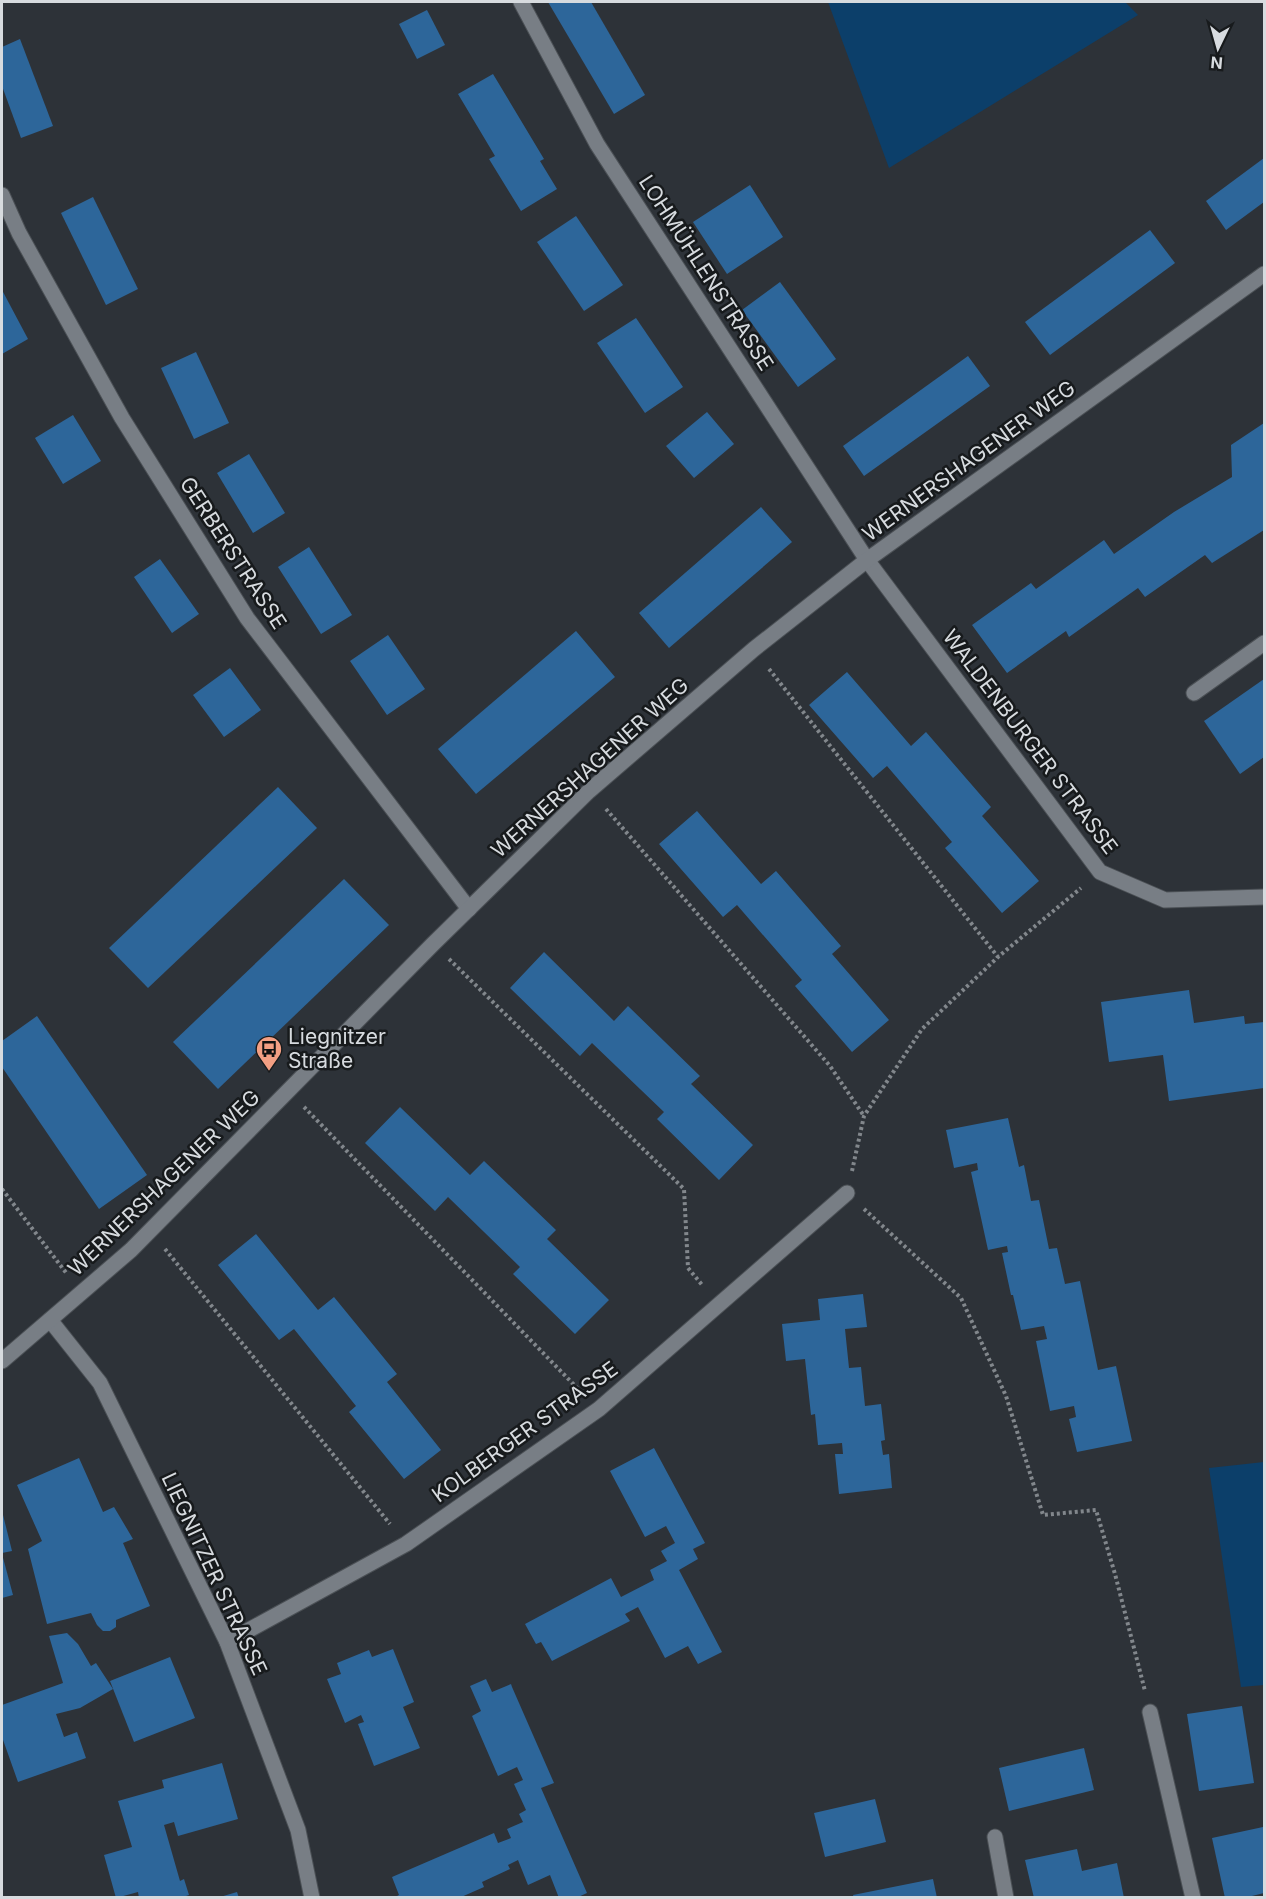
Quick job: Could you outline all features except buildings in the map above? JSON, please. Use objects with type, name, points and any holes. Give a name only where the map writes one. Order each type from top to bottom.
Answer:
[{"type":"street","name":"LOHMÜHLENSTRASSE","points":[[521,2],[597,144],[867,560]]},
{"type":"street","name":"GERBERSTRASSE","points":[[2,195],[19,233],[122,418],[247,618],[469,909]]},
{"type":"street","name":"WERNERSHAGENER WEG","points":[[2,1361],[131,1250],[590,790],[754,649],[867,560],[1264,274]]},
{"type":"street","name":"WALDENBURGER STRASSE","points":[[867,560],[1100,872],[1165,900],[1264,897]]},
{"type":"street","points":[[1194,693],[1264,643]]},
{"type":"street","name":"KOLBERGER STRASSE","points":[[227,1642],[406,1544],[599,1409],[847,1194]]},
{"type":"street","name":"LIEGNITZER STRASSE","points":[[50,1320],[100,1383],[227,1642],[298,1830],[312,1898]]},
{"type":"street","points":[[1150,1712],[1193,1898]]},
{"type":"street","points":[[994,1837],[1006,1898]]},
{"type":"path","points":[[754,649],[998,957]]},
{"type":"path","points":[[590,790],[830,1066],[864,1116]]},
{"type":"path","points":[[1100,872],[998,957],[922,1029],[864,1116],[847,1194],[961,1298],[1006,1396],[1043,1515],[1096,1510],[1115,1574],[1150,1712]]},
{"type":"path","points":[[434,944],[684,1189],[688,1268],[719,1305]]},
{"type":"path","points":[[288,1091],[599,1409]]},
{"type":"path","points":[[2,1189],[81,1292]]},
{"type":"path","points":[[150,1230],[406,1544]]},
{"type":"shaded area","points":[[828,2],[1125,2],[1138,15],[889,168]]},
{"type":"shaded area","points":[[1264,1462],[1264,1685],[1241,1687],[1209,1468]]},
{"type":"place","name":"Liegnitzer Straße","points":[[269,1072]]}]
